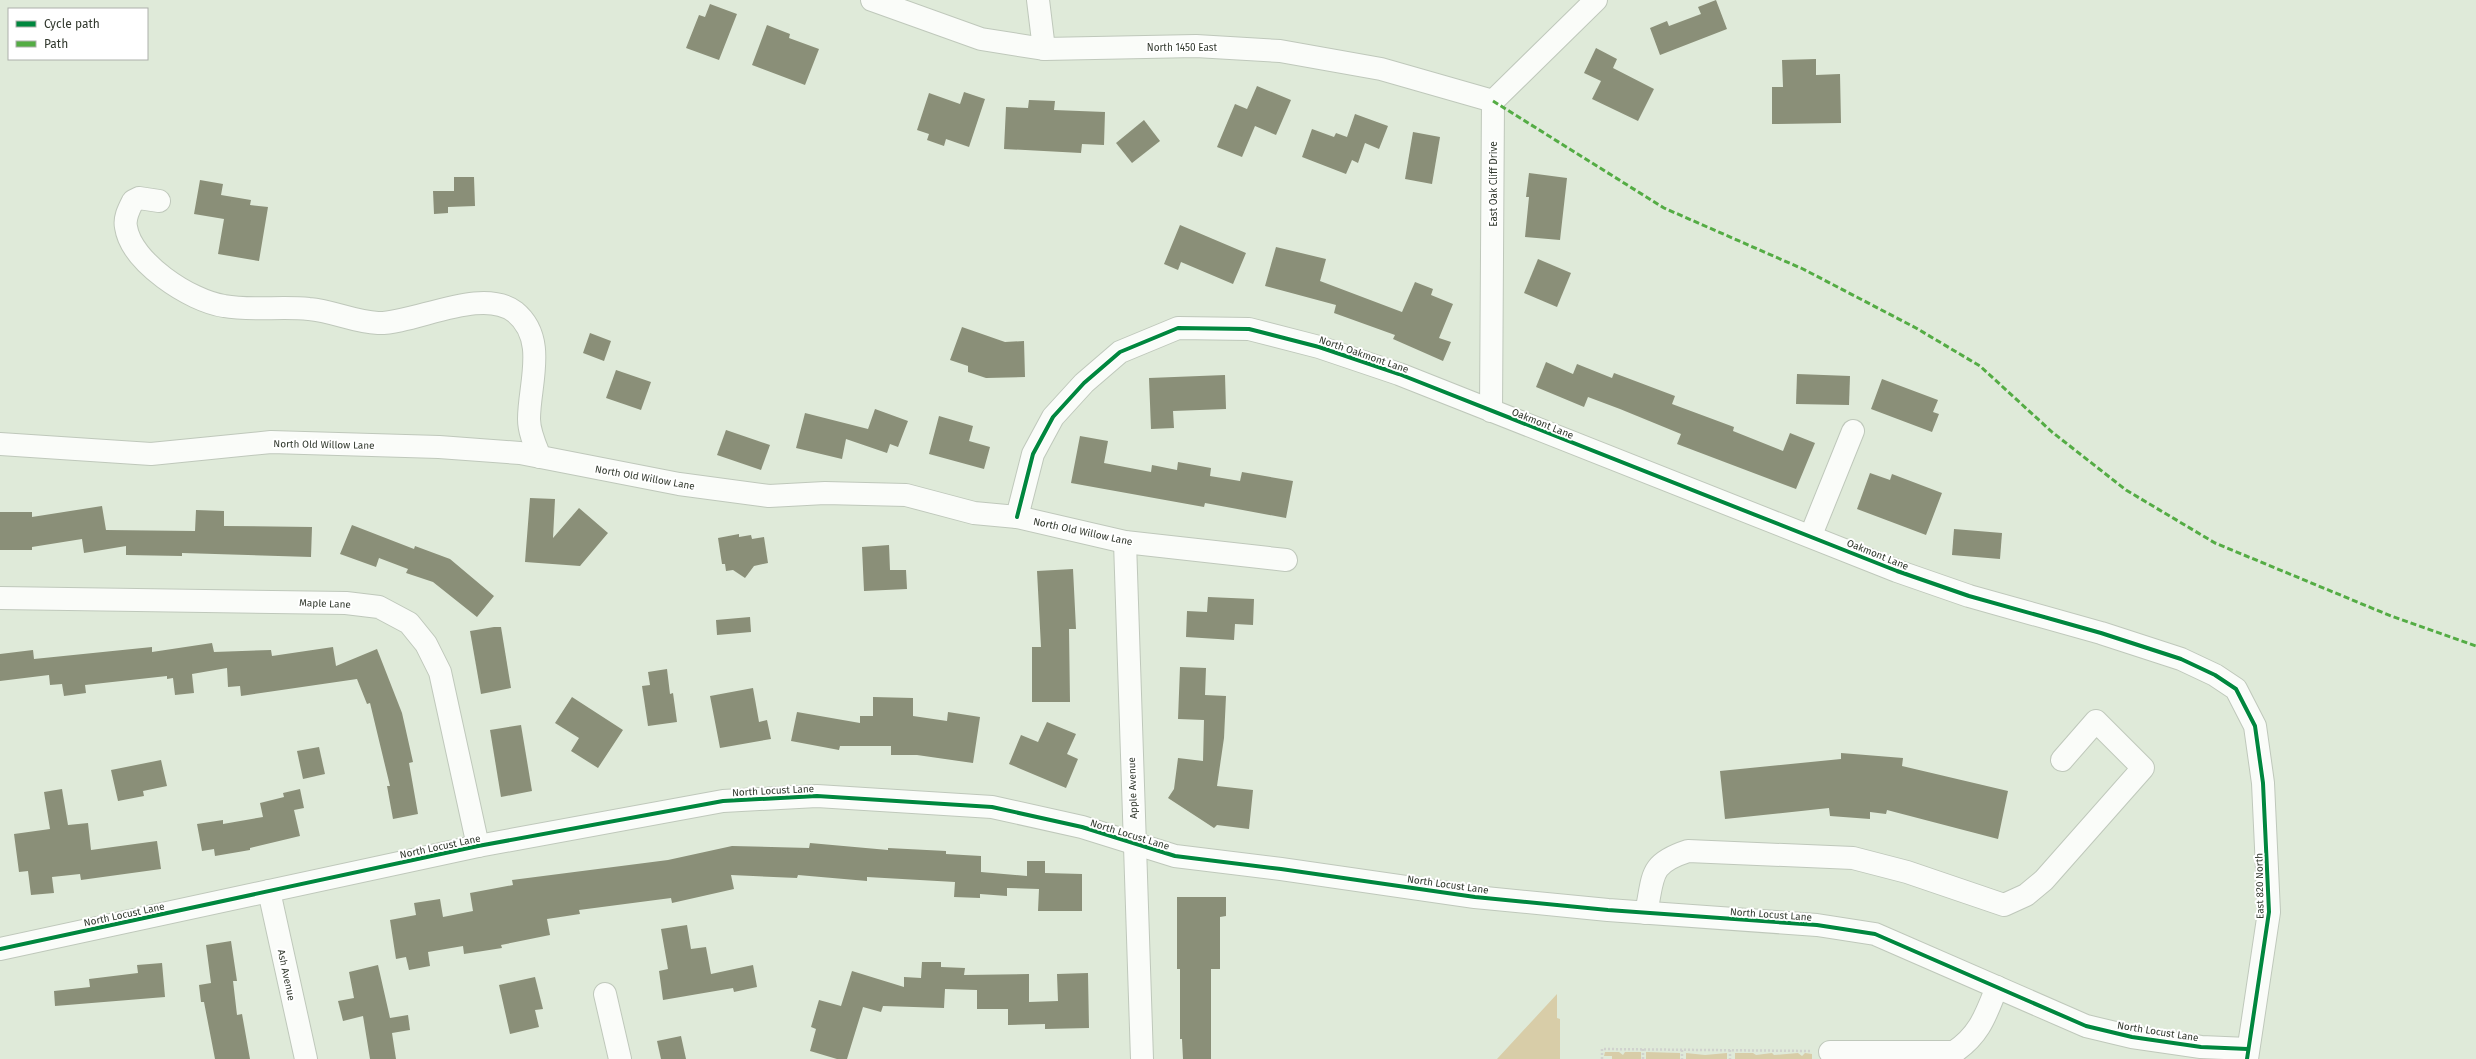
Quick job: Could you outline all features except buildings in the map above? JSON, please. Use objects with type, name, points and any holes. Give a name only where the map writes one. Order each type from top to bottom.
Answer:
[{"type":"street","name":"North 1450 East","points":[[872,0],[981,39],[1044,49],[1196,46],[1280,51],[1381,69],[1493,101]]},
{"type":"street","points":[[1038,0],[1044,49]]},
{"type":"street","points":[[1493,101],[1596,0]]},
{"type":"street","name":"East Oak Cliff Drive","points":[[1492,411],[1493,101]]},
{"type":"street","points":[[159,201],[140,198],[132,201],[125,226],[129,237],[141,258],[160,274],[205,301],[222,306],[242,308],[309,309],[379,323],[450,307],[484,303],[502,305],[515,312],[525,324],[532,339],[536,369],[531,394],[529,420],[540,457]]},
{"type":"street","name":"North Oakmont Lane","points":[[1017,517],[1033,454],[1053,418],[1084,383],[1120,352],[1178,328],[1249,329],[1319,346],[1399,374],[1492,411]]},
{"type":"street","name":"Oakmont Lane","points":[[1492,411],[1811,535],[1897,571],[1969,596],[2102,632],[2181,659],[2215,676],[2236,690],[2249,714]]},
{"type":"street","points":[[1811,535],[1853,431]]},
{"type":"street","name":"North Old Willow Lane","points":[[0,444],[151,454],[271,442],[381,445],[476,450],[540,457],[680,484],[769,496],[825,493],[906,495],[974,513],[1017,517],[1125,542],[1286,560]]},
{"type":"street","name":"Apple Avenue","points":[[1125,542],[1142,1059]]},
{"type":"street","name":"Maple Lane","points":[[0,598],[346,603],[379,607],[409,623],[426,644],[440,672],[478,846]]},
{"type":"street","name":"East 820 North","points":[[2247,1054],[2269,912],[2263,783],[2255,726],[2249,714]]},
{"type":"street","points":[[1646,912],[1655,869],[1670,857],[1688,851],[1853,858],[1908,872],[2004,905],[2026,895],[2044,880],[2143,768],[2096,721],[2062,760]]},
{"type":"street","name":"North Locust Lane","points":[[0,949],[478,846],[723,801],[817,796],[992,807],[1082,827],[1175,856],[1281,869],[1475,897],[1817,925],[1875,934],[2086,1026],[2132,1037],[2247,1054]]},
{"type":"street","name":"Ash Avenue","points":[[269,891],[306,1059]]},
{"type":"street","points":[[1823,1051],[1954,1052],[1966,1044],[1979,1030],[1997,987]]},
{"type":"street","points":[[605,994],[620,1059]]},
{"type":"path","points":[[1602,1059],[1602,1049],[1823,1051]]},
{"type":"path","points":[[1643,1049],[1643,1059]]},
{"type":"path","points":[[1682,1050],[1682,1059]]},
{"type":"path","points":[[1730,1050],[1730,1059]]},
{"type":"shaded area","points":[[1557,994],[1557,1018],[1560,1019],[1560,1059],[1497,1059]]},
{"type":"shaded area","points":[[1605,1052],[1619,1052],[1623,1055],[1625,1052],[1641,1052],[1641,1059],[1612,1059],[1612,1056],[1604,1056]]},
{"type":"shaded area","points":[[1646,1052],[1680,1053],[1680,1059],[1646,1059]]},
{"type":"shaded area","points":[[1686,1053],[1705,1055],[1727,1053],[1727,1059],[1686,1059]]},
{"type":"shaded area","points":[[1735,1053],[1753,1053],[1756,1055],[1772,1053],[1774,1055],[1798,1053],[1802,1056],[1805,1053],[1812,1054],[1812,1059],[1735,1059]]},
{"type":"marked path","points":[[1493,101],[1664,208],[1803,269],[1916,328],[1980,366],[2052,432],[2126,490],[2215,543],[2391,616],[2476,646]]},
{"type":"cycle path","points":[[1017,517],[1033,454],[1053,417],[1084,383],[1120,352],[1178,328],[1249,329],[1319,347],[1399,374],[1897,571],[1969,596],[2101,633],[2181,659],[2215,675],[2236,689],[2255,726],[2263,783],[2269,912],[2247,1059]]},
{"type":"cycle path","points":[[0,949],[478,846],[723,801],[817,796],[992,807],[1082,827],[1175,856],[1281,869],[1475,897],[1608,910],[1817,925],[1875,934],[2086,1026],[2132,1037],[2201,1047],[2248,1049]]}]
